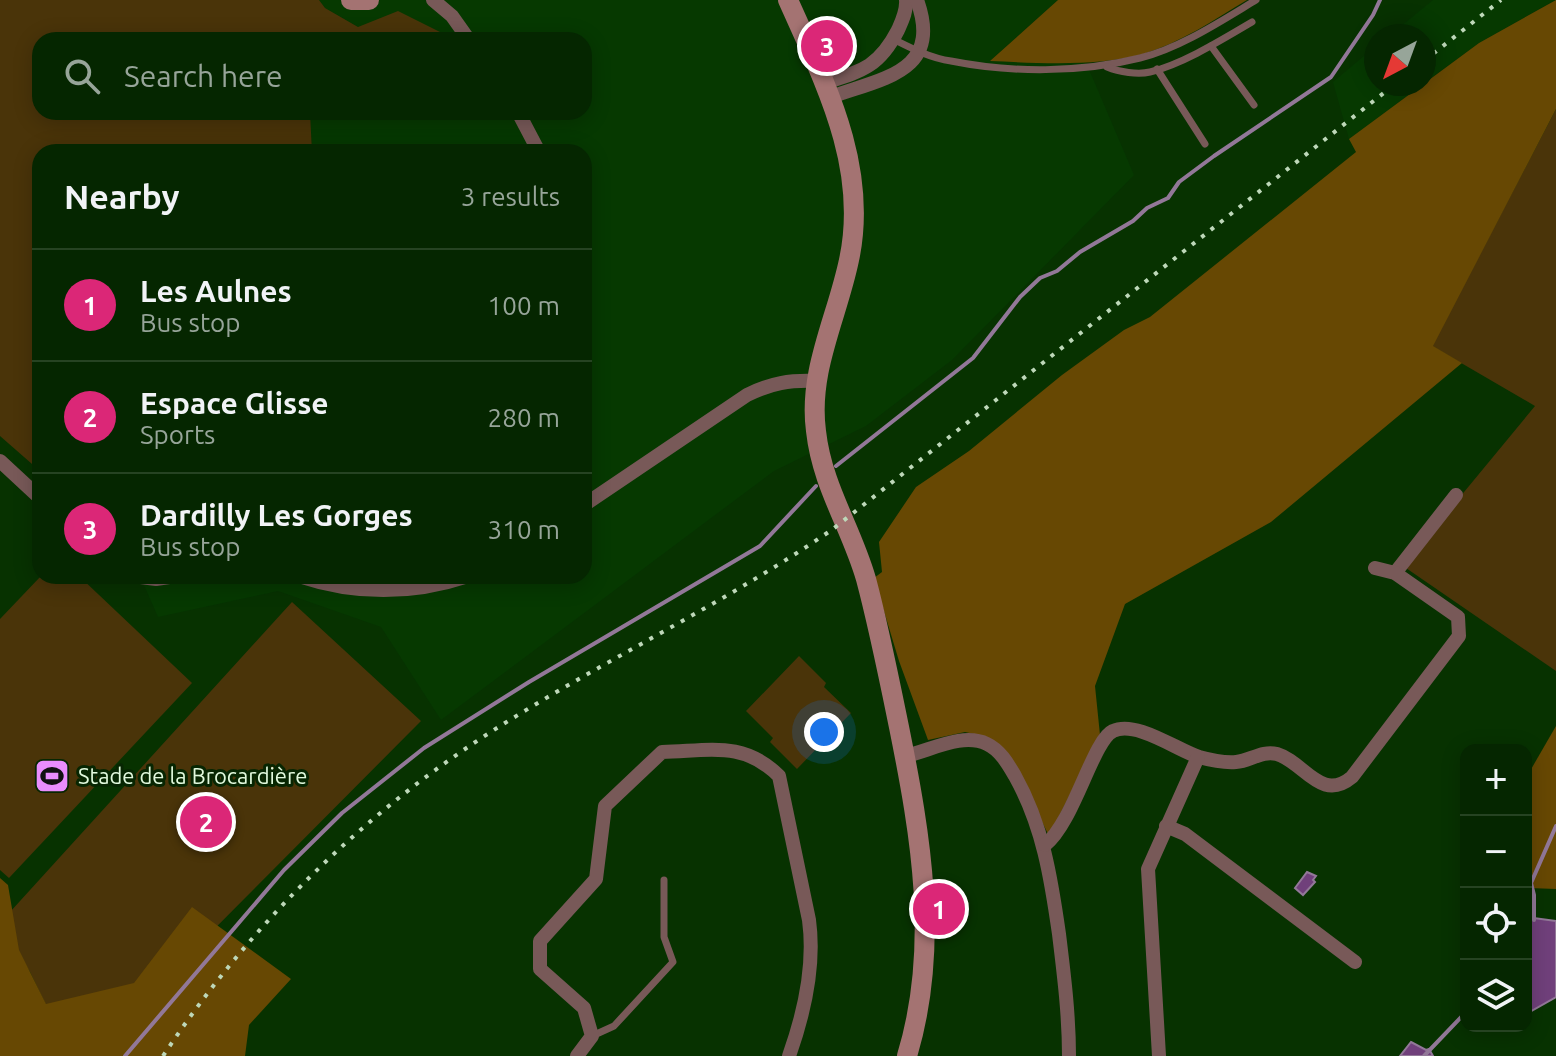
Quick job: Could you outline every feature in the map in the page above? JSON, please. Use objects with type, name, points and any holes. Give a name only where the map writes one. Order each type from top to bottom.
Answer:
[{"type":"street","points":[[351,0],[369,0]]},
{"type":"street","points":[[417,0],[436,3],[452,16],[463,32]]},
{"type":"street","points":[[788,0],[828,90],[851,164],[854,217],[850,259],[825,340],[816,381],[814,411],[821,465],[865,577],[905,756],[922,872],[926,941],[924,973],[915,1030],[907,1056]]},
{"type":"street","points":[[828,90],[874,64],[893,39],[902,21],[906,0]]},
{"type":"street","points":[[828,90],[898,73],[908,67],[920,52],[925,32],[924,18],[917,0]]},
{"type":"street","points":[[522,120],[535,144]]},
{"type":"street","points":[[592,500],[747,395],[778,382],[816,381]]},
{"type":"street","points":[[0,461],[32,491]]},
{"type":"street","points":[[1395,573],[1456,495]]},
{"type":"street","points":[[1045,845],[1053,839],[1071,809],[1101,744],[1111,732],[1124,729],[1140,731],[1198,757],[1237,762],[1276,754],[1320,782],[1334,786],[1352,777],[1459,636],[1458,617],[1395,573],[1375,568]]},
{"type":"street","points":[[326,584],[394,592],[443,584]]},
{"type":"street","points":[[394,584],[394,592]]},
{"type":"street","points":[[905,756],[970,740],[985,742],[994,748],[1020,786],[1045,845],[1066,986],[1069,1056]]},
{"type":"street","points":[[577,1056],[592,1036],[584,1008],[540,969],[540,941],[596,879],[605,806],[662,752],[739,750],[764,761],[779,776],[809,920],[811,939],[803,1010],[789,1056]]},
{"type":"street","points":[[1159,1056],[1148,869],[1198,757]]},
{"type":"street","points":[[1166,826],[1185,834],[1355,962]]},
{"type":"lane","points":[[893,39],[948,61],[1010,70],[1106,66],[1142,58],[1200,33],[1256,0]]},
{"type":"lane","points":[[1106,66],[1117,71],[1148,73],[1211,46],[1252,22]]},
{"type":"lane","points":[[1211,46],[1254,105]]},
{"type":"lane","points":[[1157,69],[1205,144]]},
{"type":"lane","points":[[592,1036],[614,1026],[673,962],[664,937],[664,880]]},
{"type":"shaded area","points":[[0,0],[319,0],[325,8],[358,27],[398,11],[440,32],[32,32],[32,120],[310,120],[312,144],[32,144],[32,464],[0,436]]},
{"type":"shaded area","points":[[319,0],[1058,0],[991,60],[1040,63],[1085,60],[1134,175],[952,360],[866,426],[774,471],[441,720],[381,627],[278,591],[158,617],[144,584],[592,584],[592,144],[312,144],[310,120],[592,120],[592,32],[440,32],[358,27],[325,8]]},
{"type":"shaded area","points":[[1058,0],[1247,0],[1183,37],[1143,54],[1087,62],[990,61]]},
{"type":"shaded area","points":[[1433,0],[1555,0],[1479,43],[1436,74],[1436,24],[1404,24]]},
{"type":"shaded area","points":[[1556,0],[1556,109],[1433,346],[1462,363],[1271,522],[1125,604],[1095,686],[1100,735],[1049,836],[1012,761],[979,735],[965,732],[928,740],[899,661],[874,578],[882,572],[879,542],[916,487],[969,451],[1062,375],[1124,330],[1150,317],[1356,152],[1349,139],[1407,96],[1436,96],[1436,75],[1479,43]]},
{"type":"shaded area","points":[[1364,56],[1364,96],[1407,96],[1349,139],[1333,82]]},
{"type":"shaded area","points":[[1556,109],[1556,671],[1403,566],[1535,406],[1432,346]]},
{"type":"shaded area","name":"Stade de la Brocardière","points":[[33,584],[87,584],[192,683],[9,878],[0,870],[0,619]]},
{"type":"shaded area","points":[[292,602],[421,721],[99,1045],[46,1005],[0,923]]},
{"type":"shaded area","points":[[799,656],[826,683],[824,687],[851,713],[797,769],[770,742],[773,738],[746,711]]},
{"type":"shaded area","points":[[1556,726],[1556,889],[1532,888],[1532,768]]},
{"type":"shaded area","points":[[1307,872],[1316,876],[1315,882],[1303,895],[1295,888]]},
{"type":"shaded area","points":[[0,878],[8,885],[19,950],[46,1004],[134,983],[192,907],[291,979],[249,1025],[245,1056],[0,1056]]},
{"type":"shaded area","points":[[1532,918],[1556,921],[1556,997],[1532,1011]]},
{"type":"shaded area","points":[[1411,1042],[1429,1049],[1433,1056],[1400,1056]]},
{"type":"waterway","points":[[836,466],[973,358],[1020,297],[1040,278],[1057,271],[1080,252],[1133,221],[1147,208],[1168,198],[1179,182],[1214,156],[1331,77],[1380,0]]},
{"type":"waterway","points":[[125,1056],[284,870],[342,813],[424,748],[529,682],[760,546],[816,486]]},
{"type":"waterway","points":[[1534,920],[1531,883],[1556,826]]},
{"type":"waterway","points":[[1424,1056],[1460,1018]]},
{"type":"railway","points":[[1436,51],[1501,0]]},
{"type":"railway","points":[[163,1056],[196,1009],[268,921],[307,880],[391,804],[436,769],[526,710],[747,584],[833,529],[1380,96]]},
{"type":"place","name":"Dardilly Les Gorges","points":[[827,46]]},
{"type":"place","name":"Stade de la Brocardière","points":[[52,776]]},
{"type":"place","name":"Espace Glisse","points":[[206,822]]},
{"type":"place","name":"Les Aulnes","points":[[939,909]]}]
